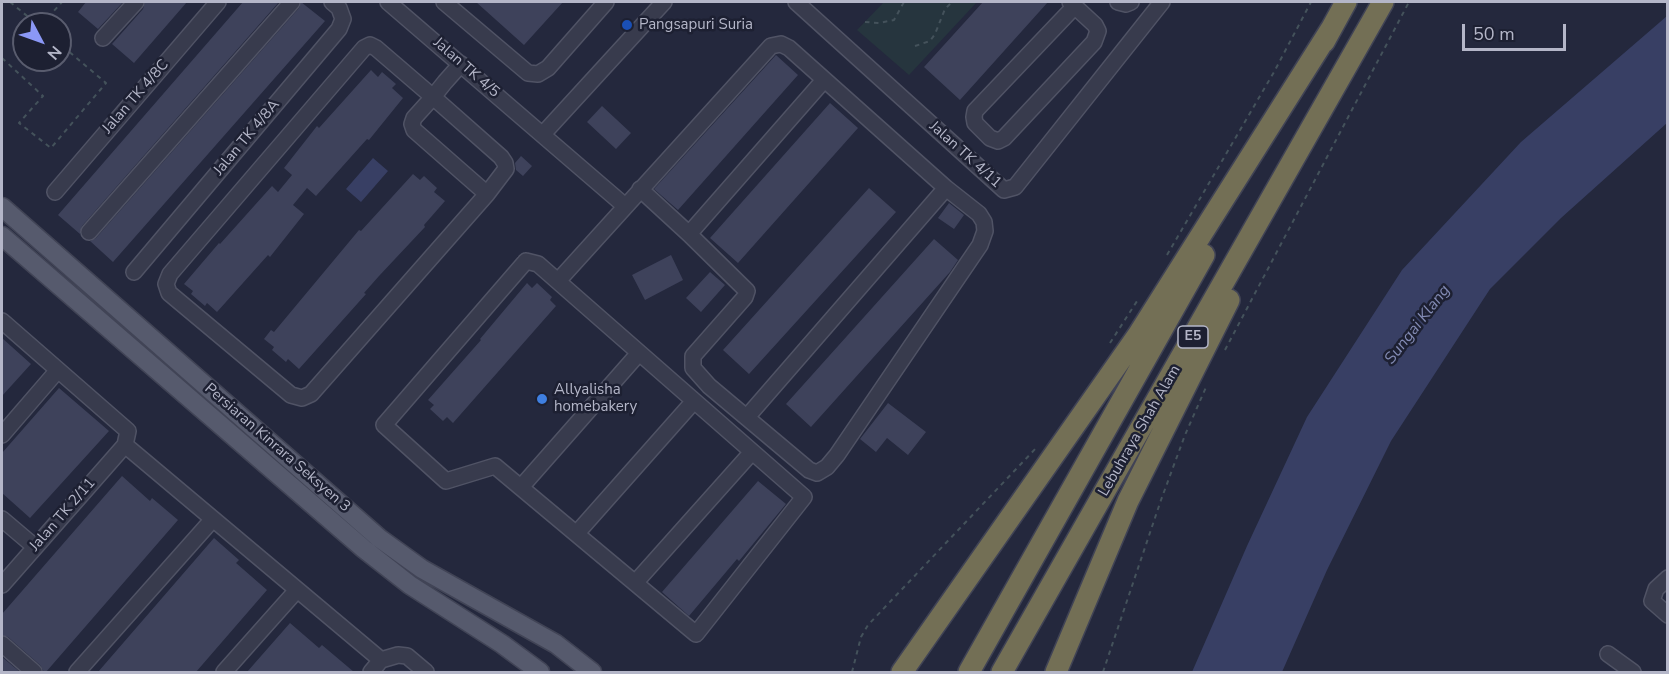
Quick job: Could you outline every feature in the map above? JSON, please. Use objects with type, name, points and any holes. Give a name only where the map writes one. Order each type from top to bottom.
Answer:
[{"type":"highway","name":"Lebuhraya Shah Alam","points":[[969,672],[1346,2]]},
{"type":"highway","name":"Lebuhraya Shah Alam","points":[[1002,672],[1383,2]]},
{"type":"highway","points":[[902,672],[1138,335],[1331,30]]},
{"type":"highway","points":[[1056,672],[1128,501],[1230,299],[1294,161]]},
{"type":"main road","name":"Persiaran Kinrara Seksyen 3","points":[[2,207],[379,538],[422,569],[556,644],[592,672]]},
{"type":"main road","name":"Persiaran Kinrara Seksyen 3","points":[[2,236],[364,549],[410,585],[502,644],[540,672]]},
{"type":"street","points":[[103,38],[136,2]]},
{"type":"street","name":"Jalan TK 4/8C","points":[[55,192],[218,2]]},
{"type":"street","points":[[89,232],[291,2]]},
{"type":"street","name":"Jalan TK 4/8A","points":[[134,272],[339,29],[343,19],[339,8],[332,2]]},
{"type":"street","name":"Jalan TK 4/5","points":[[388,2],[625,206]]},
{"type":"street","points":[[444,2],[528,73],[538,74],[548,68],[606,2]]},
{"type":"street","points":[[543,134],[664,2]]},
{"type":"street","name":"Jalan TK 4/11","points":[[796,2],[1004,190],[1015,187],[1162,2]]},
{"type":"street","points":[[1118,2],[1126,4],[1131,2]]},
{"type":"street","points":[[1072,4],[1095,25],[1098,31],[1094,42],[1004,138],[998,141],[990,138],[975,123],[975,111],[1072,4]]},
{"type":"street","points":[[558,281],[640,189],[771,46],[781,44],[789,48],[946,188],[979,214],[986,231],[980,245],[827,467],[817,473],[809,470],[709,386],[693,368],[693,356],[745,297],[747,291],[640,189]]},
{"type":"street","points":[[370,45],[376,48],[433,97],[505,163],[506,169],[487,194],[311,394],[302,398],[291,395],[169,293],[166,284],[171,274],[364,48],[370,45]]},
{"type":"street","points":[[461,64],[414,118],[412,124],[414,130],[487,194]]},
{"type":"street","points":[[689,234],[824,80]]},
{"type":"street","points":[[747,417],[946,188]]},
{"type":"street","points":[[526,261],[538,264],[558,281],[804,497],[696,634],[522,486],[495,466],[446,481],[384,425],[526,261]]},
{"type":"street","points":[[2,321],[128,431],[125,445],[381,660]]},
{"type":"street","points":[[522,486],[639,353]]},
{"type":"street","points":[[2,435],[58,370]]},
{"type":"street","points":[[578,533],[694,401]]},
{"type":"street","name":"Jalan TK 2/11","points":[[2,585],[125,445]]},
{"type":"street","points":[[635,583],[752,452]]},
{"type":"street","points":[[2,519],[35,548]]},
{"type":"street","points":[[77,672],[213,519]]},
{"type":"street","points":[[1668,578],[1656,588],[1652,596],[1652,602],[1656,607],[1668,615]]},
{"type":"street","points":[[224,672],[297,590]]},
{"type":"street","points":[[2,644],[34,672]]},
{"type":"street","points":[[1608,654],[1633,672]]},
{"type":"street","points":[[371,672],[381,660],[398,655],[407,656],[426,672]]},
{"type":"path","points":[[10,2],[22,12]]},
{"type":"path","points":[[865,22],[879,24],[894,20],[904,2]]},
{"type":"path","points":[[915,46],[930,41],[945,9],[951,2]]},
{"type":"path","points":[[1164,259],[1274,72],[1311,2]]},
{"type":"path","points":[[1224,351],[1409,2]]},
{"type":"path","points":[[17,72],[43,96],[19,123],[51,148],[106,83],[72,54]]},
{"type":"path","points":[[1110,342],[1141,296]]},
{"type":"path","points":[[1103,672],[1161,500],[1185,435],[1209,381]]},
{"type":"path","points":[[852,672],[861,637],[868,625],[1038,446]]},
{"type":"shaded area","points":[[884,2],[977,2],[909,75],[857,30]]},
{"type":"water","name":"Sungai Klang","points":[[1667,16],[1667,123],[1561,218],[1490,289],[1391,441],[1327,570],[1282,672],[1192,672],[1307,417],[1402,270],[1521,142]]},
{"type":"water","points":[[373,158],[388,171],[361,202],[346,189]]},
{"type":"building","points":[[86,2],[123,2],[98,29],[78,12]]},
{"type":"building","points":[[145,2],[187,2],[134,63],[112,44],[143,9]]},
{"type":"building","points":[[243,2],[279,2],[82,226],[80,234],[58,215]]},
{"type":"building","points":[[301,2],[325,21],[113,262],[90,241],[96,238],[299,8]]},
{"type":"building","points":[[476,2],[563,2],[524,45]]},
{"type":"building","points":[[983,2],[1048,2],[960,100],[924,67]]},
{"type":"building","points":[[776,55],[798,75],[678,210],[654,189]]},
{"type":"building","points":[[371,70],[378,77],[382,72],[396,84],[392,88],[403,98],[369,140],[367,139],[316,196],[307,188],[293,205],[304,214],[270,257],[268,255],[217,312],[207,303],[205,306],[191,294],[193,291],[184,284],[272,186],[278,192],[292,175],[284,168],[317,126],[319,128]]},
{"type":"building","points":[[830,103],[858,128],[738,263],[710,238]]},
{"type":"building","points":[[602,106],[631,133],[616,149],[587,122]]},
{"type":"building","points":[[521,156],[532,166],[523,176],[516,170],[515,163]]},
{"type":"building","points":[[413,174],[420,180],[424,176],[437,188],[434,192],[445,201],[424,225],[425,227],[379,276],[364,293],[366,294],[299,369],[288,359],[286,362],[272,350],[274,347],[264,339],[271,330],[274,332],[359,230],[361,231]]},
{"type":"building","points":[[869,188],[896,212],[749,374],[723,350]]},
{"type":"building","points":[[949,203],[964,215],[954,229],[938,218]]},
{"type":"building","points":[[934,239],[958,260],[950,272],[811,427],[786,404]]},
{"type":"building","points":[[671,255],[683,280],[645,300],[632,275]]},
{"type":"building","points":[[710,272],[725,285],[701,312],[686,298]]},
{"type":"building","points":[[527,283],[532,288],[537,283],[552,297],[550,300],[556,306],[453,423],[447,417],[443,421],[430,409],[434,405],[428,400]]},
{"type":"building","points":[[2,338],[31,364],[2,396]]},
{"type":"building","points":[[59,388],[109,431],[30,518],[2,493],[2,453]]},
{"type":"building","points":[[888,403],[926,432],[908,455],[887,438],[876,452],[860,439]]},
{"type":"building","points":[[122,476],[150,501],[152,498],[178,520],[44,672],[40,665],[8,637],[2,635],[2,614]]},
{"type":"building","points":[[758,481],[786,504],[689,616],[662,592]]},
{"type":"building","points":[[214,538],[239,560],[236,563],[267,590],[196,672],[98,672]]},
{"type":"building","points":[[290,623],[319,648],[322,645],[354,672],[247,672]]},
{"type":"building","points":[[2,657],[20,672],[2,672]]},
{"type":"place","name":"Pangsapuri Suria","points":[[627,25]]},
{"type":"place","name":"Allyalisha homebakery","points":[[542,399]]}]
